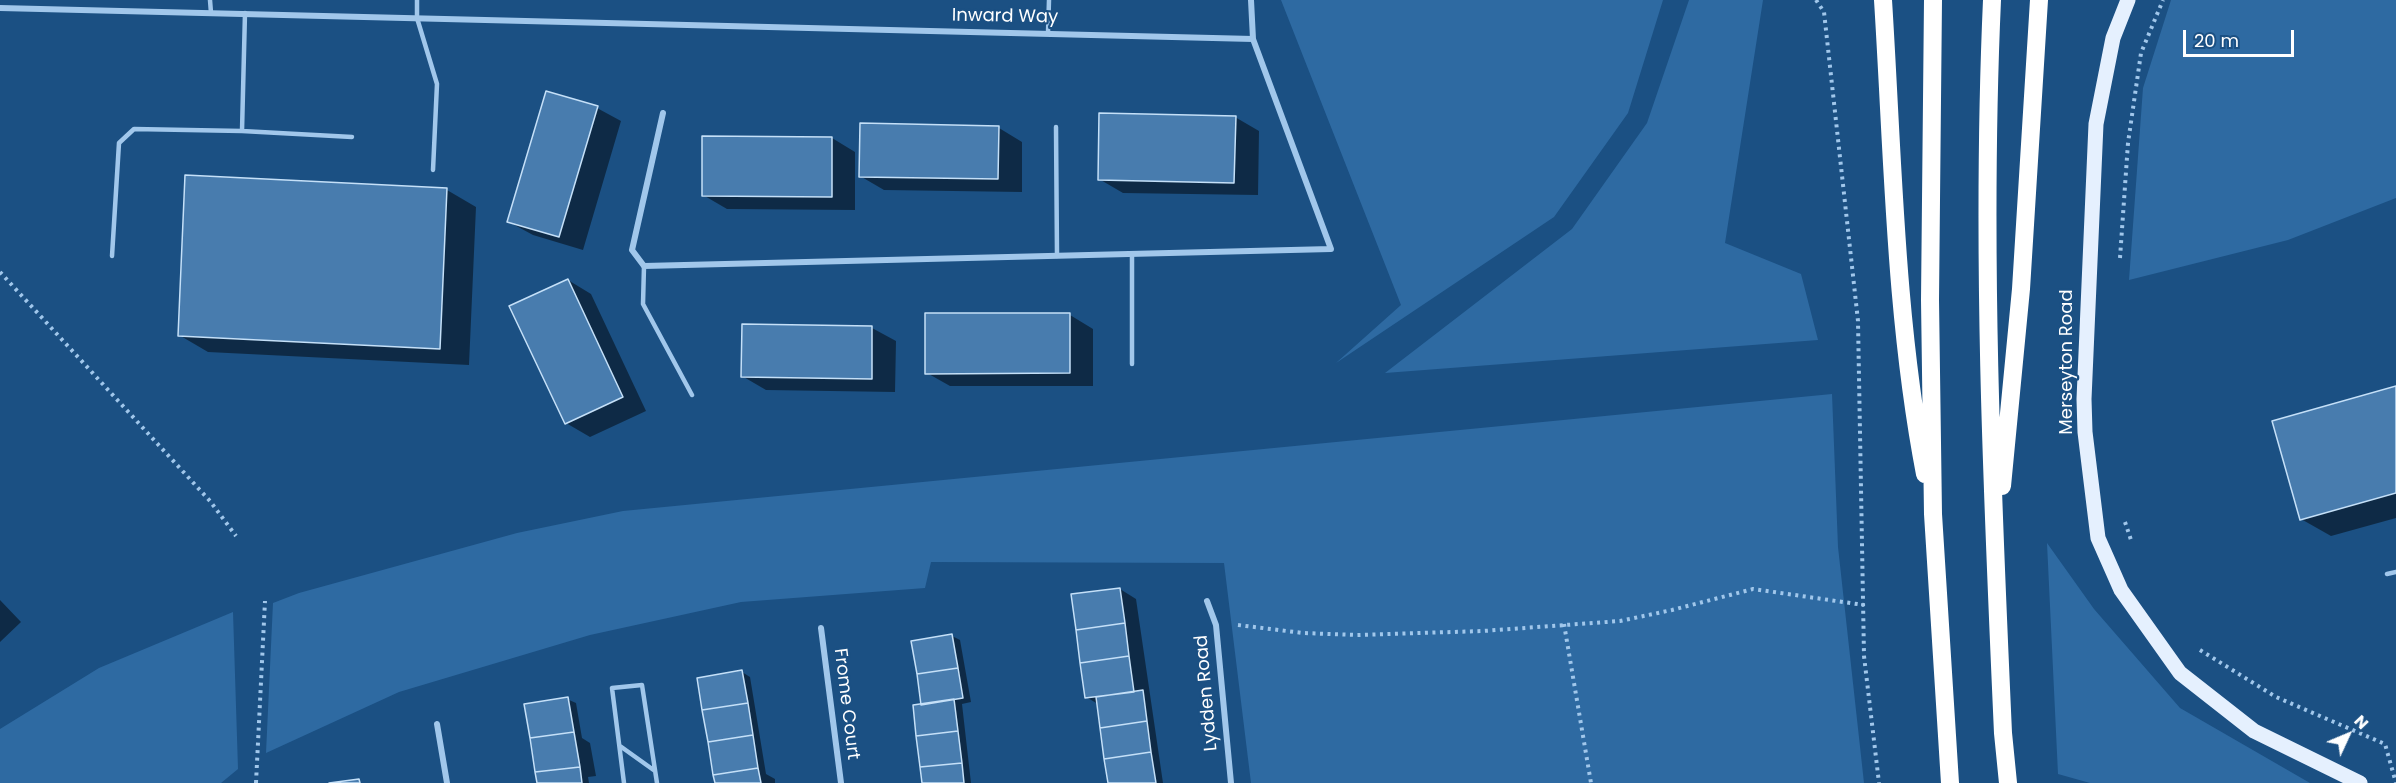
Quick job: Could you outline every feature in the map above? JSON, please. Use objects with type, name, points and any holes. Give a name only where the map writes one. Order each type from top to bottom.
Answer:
[{"type":"highway","points":[[1883,0],[1901,301],[1925,427],[1933,514],[1950,783]]},
{"type":"highway","points":[[1925,427],[1930,300],[1933,0]]},
{"type":"highway","points":[[1992,0],[1987,105],[1988,290],[2000,429]]},
{"type":"highway","points":[[2008,783],[1994,543],[2000,429],[2021,289],[2039,0]]},
{"type":"main road","name":"Merseyton Road","points":[[2128,0],[2113,38],[2096,124],[2088,276],[2085,432],[2098,538],[2121,590],[2180,673],[2254,730],[2360,783]]},
{"type":"street","points":[[663,113],[632,250],[644,266],[1331,249],[1253,39],[1251,0]]},
{"type":"street","name":"Inward Way","points":[[0,8],[1253,39]]},
{"type":"street","name":"Lydden Road","points":[[1207,601],[1216,625],[1231,783]]},
{"type":"street","name":"Frome Court","points":[[821,628],[841,783]]},
{"type":"street","points":[[437,724],[447,783]]},
{"type":"lane","points":[[210,0],[210,13]]},
{"type":"lane","points":[[417,0],[417,18],[437,84],[433,170]]},
{"type":"lane","points":[[1048,33],[1049,0]]},
{"type":"lane","points":[[242,131],[245,14]]},
{"type":"lane","points":[[1056,127],[1057,256]]},
{"type":"lane","points":[[112,256],[119,142],[134,129],[242,131],[352,137]]},
{"type":"lane","points":[[1132,254],[1132,364]]},
{"type":"lane","points":[[644,266],[643,304],[692,395]]},
{"type":"lane","points":[[2387,574],[2396,572]]},
{"type":"lane","points":[[624,783],[612,688],[642,685],[657,783]]},
{"type":"lane","points":[[620,746],[655,771]]},
{"type":"path","points":[[1816,0],[1824,12],[1858,321],[1864,656],[1879,783]]},
{"type":"path","points":[[2119,262],[2128,143],[2141,52],[2163,0]]},
{"type":"path","points":[[0,272],[210,501],[236,536]]},
{"type":"path","points":[[2123,514],[2136,551]]},
{"type":"path","points":[[1216,625],[1357,635],[1483,631],[1620,621],[1754,589],[1864,604]]},
{"type":"path","points":[[256,783],[265,601]]},
{"type":"path","points":[[1564,624],[1591,783]]},
{"type":"path","points":[[2194,644],[2201,652],[2276,697],[2385,744],[2396,783]]},
{"type":"shaded area","points":[[1281,0],[1663,0],[1628,113],[1554,217],[1336,363],[1401,305]]},
{"type":"shaded area","points":[[1689,0],[1763,0],[1725,243],[1801,274],[1818,340],[1385,373],[1572,229],[1647,123]]},
{"type":"shaded area","points":[[2171,0],[2396,0],[2396,198],[2288,240],[2129,280],[2143,88]]},
{"type":"shaded area","points":[[1832,394],[1838,547],[1864,783],[1251,783],[1224,563],[931,562],[925,588],[741,602],[590,635],[399,692],[266,753],[273,603],[299,593],[517,533],[623,511]]},
{"type":"shaded area","points":[[2047,543],[2094,609],[2180,708],[2310,783],[2090,783],[2058,774]]},
{"type":"shaded area","points":[[233,612],[238,769],[221,783],[0,783],[0,729],[99,668]]},
{"type":"building","points":[[546,91],[598,106],[559,237],[507,222]]},
{"type":"building","points":[[1099,113],[1236,116],[1234,183],[1098,180]]},
{"type":"building","points":[[860,123],[999,126],[998,179],[859,177]]},
{"type":"building","points":[[702,136],[832,137],[832,197],[702,196]]},
{"type":"building","points":[[185,175],[447,188],[440,349],[178,336]]},
{"type":"building","points":[[568,279],[623,397],[565,424],[509,306]]},
{"type":"building","points":[[925,313],[1070,313],[1070,373],[925,374]]},
{"type":"building","points":[[742,324],[872,326],[872,379],[741,377]]},
{"type":"building","points":[[2396,386],[2396,493],[2300,520],[2272,421]]},
{"type":"building","points":[[1120,588],[1125,623],[1076,630],[1071,594]]},
{"type":"building","points":[[1125,623],[1129,656],[1080,663],[1076,630]]},
{"type":"building","points":[[952,634],[958,668],[917,674],[911,641]]},
{"type":"building","points":[[1129,656],[1134,692],[1085,698],[1080,663]]},
{"type":"building","points":[[958,668],[963,698],[921,705],[917,674]]},
{"type":"building","points":[[742,670],[748,703],[702,710],[697,678]]},
{"type":"building","points":[[1143,690],[1147,721],[1100,728],[1096,697]]},
{"type":"building","points":[[568,697],[574,732],[530,738],[524,704]]},
{"type":"building","points":[[954,699],[958,731],[916,736],[913,705]]},
{"type":"building","points":[[748,703],[753,735],[708,742],[702,710]]},
{"type":"building","points":[[1147,721],[1151,752],[1104,759],[1100,728]]},
{"type":"building","points":[[958,731],[962,763],[920,767],[916,736]]},
{"type":"building","points":[[574,732],[580,767],[535,772],[530,738]]},
{"type":"building","points":[[753,735],[758,768],[713,775],[708,742]]},
{"type":"building","points":[[1151,752],[1156,783],[1108,783],[1104,759]]},
{"type":"building","points":[[962,763],[964,783],[922,783],[920,767]]},
{"type":"building","points":[[580,767],[582,783],[537,783],[535,772]]},
{"type":"building","points":[[758,768],[761,783],[715,783],[713,775]]},
{"type":"building","points":[[359,779],[360,783],[329,783]]}]
